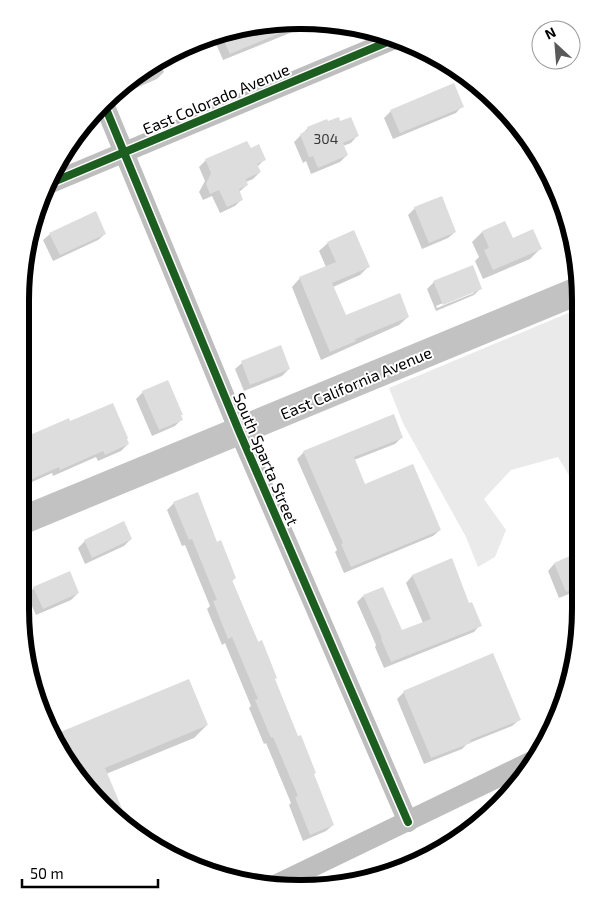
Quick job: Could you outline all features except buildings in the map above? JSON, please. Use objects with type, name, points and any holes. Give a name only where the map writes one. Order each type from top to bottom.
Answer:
[{"type":"main road","name":"East California Avenue","points":[[29,518],[572,293]]},
{"type":"street","name":"East Colorado Avenue","points":[[57,180],[386,42]]},
{"type":"street","name":"South Sparta Street","points":[[106,110],[239,431],[408,822]]},
{"type":"street","points":[[286,880],[521,766]]},
{"type":"shaded area","points":[[572,311],[572,480],[558,457],[511,470],[484,499],[506,530],[495,557],[478,567],[466,537],[403,423],[389,388]]},
{"type":"cycle path","points":[[57,180],[386,42]]},
{"type":"cycle path","points":[[106,110],[239,431],[408,822]]}]
